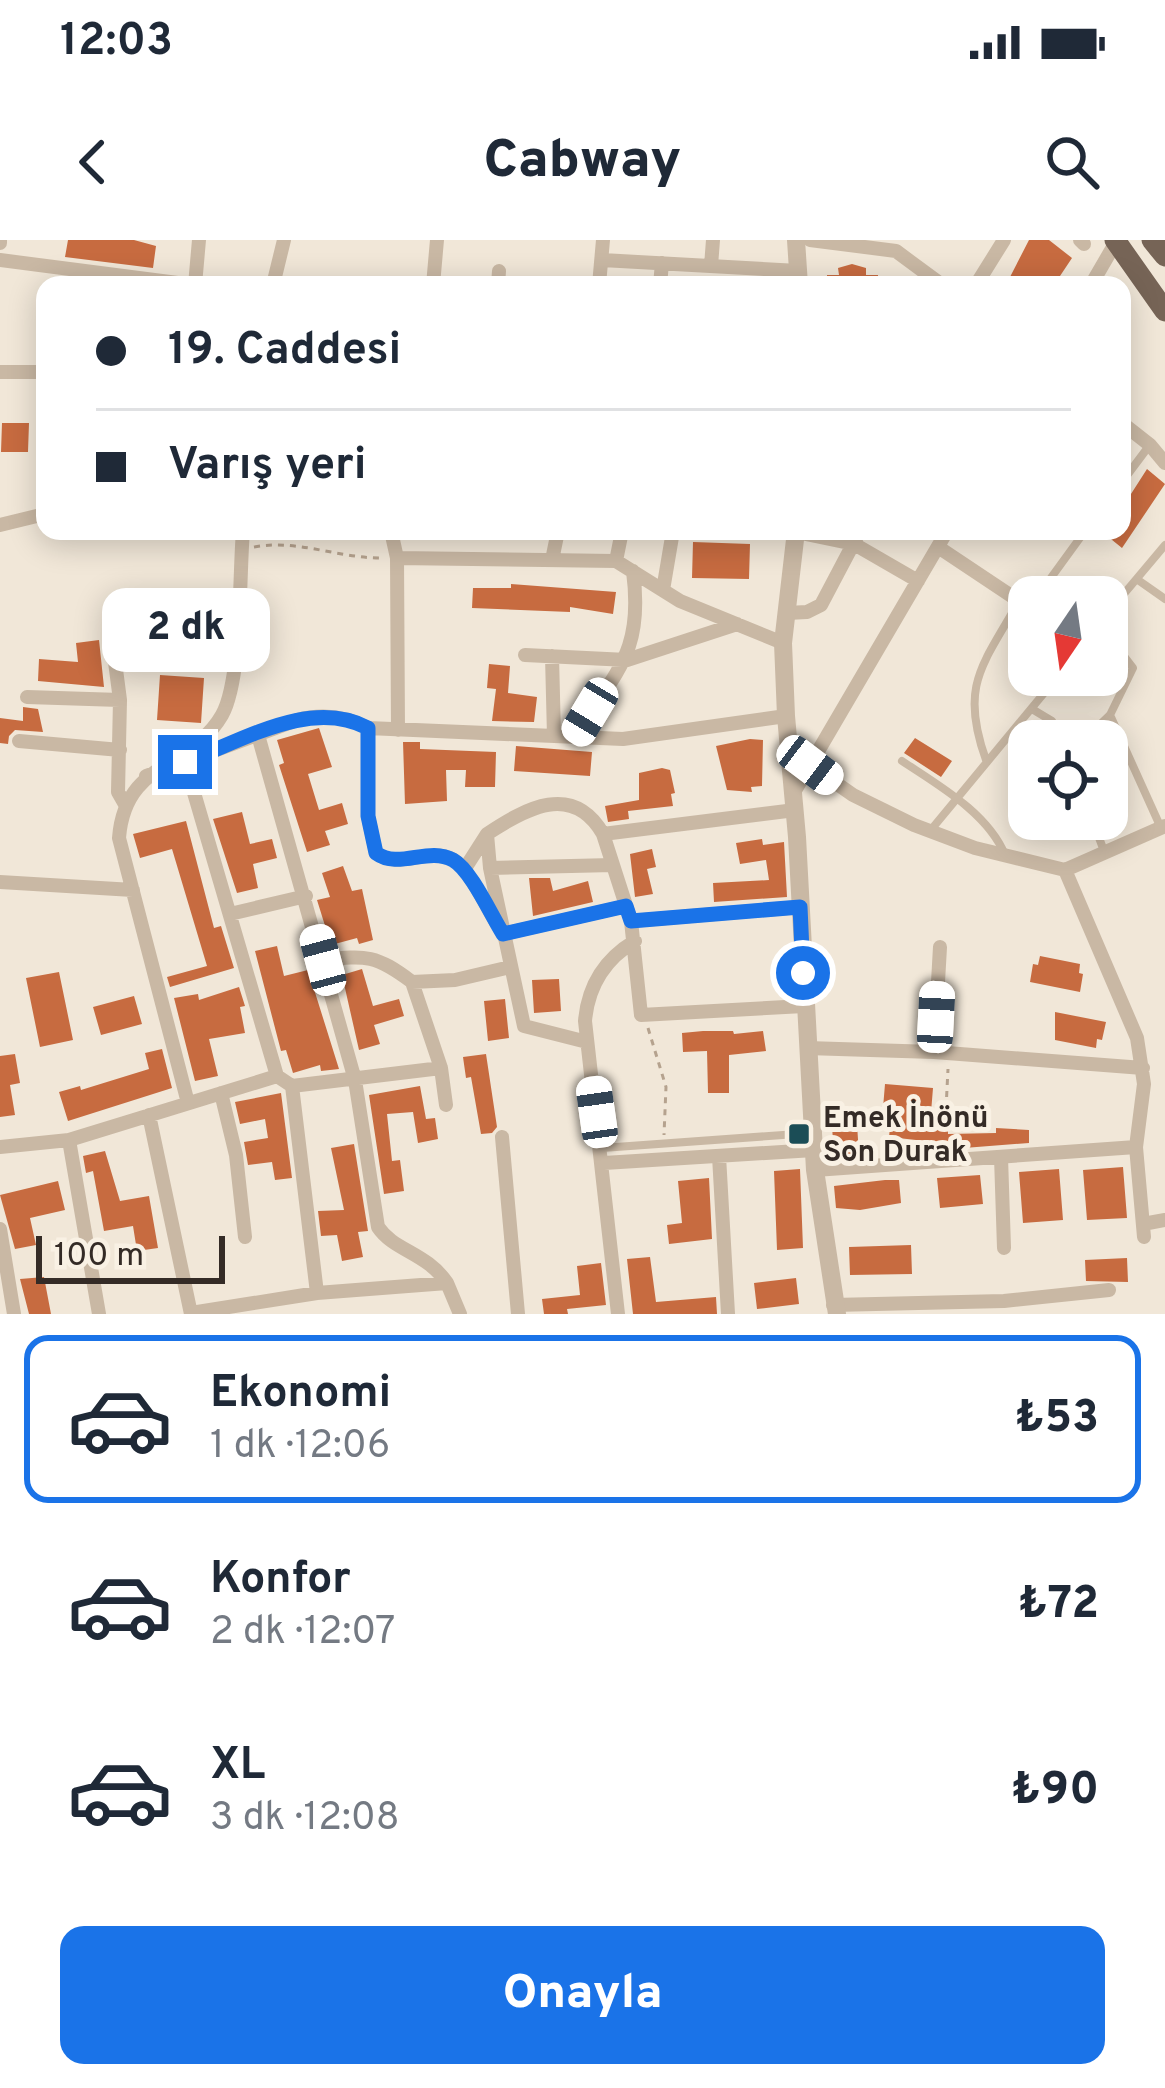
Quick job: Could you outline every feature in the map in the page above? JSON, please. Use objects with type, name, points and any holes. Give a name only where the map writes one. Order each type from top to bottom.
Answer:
[{"type":"main road","points":[[1116,241],[1165,311]]},
{"type":"street","points":[[195,276],[199,240]]},
{"type":"street","points":[[275,276],[284,240]]},
{"type":"street","points":[[434,276],[437,240]]},
{"type":"street","points":[[600,276],[603,240]]},
{"type":"street","points":[[711,266],[713,240]]},
{"type":"street","points":[[796,240],[798,276]]},
{"type":"street","points":[[810,240],[900,246],[930,276]]},
{"type":"street","points":[[982,276],[1004,240]]},
{"type":"street","points":[[1096,276],[1116,241]]},
{"type":"street","points":[[0,260],[105,276]]},
{"type":"street","points":[[602,260],[784,276]]},
{"type":"street","points":[[661,276],[662,263]]},
{"type":"street","points":[[913,263],[913,276]]},
{"type":"street","points":[[0,371],[36,373]]},
{"type":"street","points":[[1131,430],[1165,463]]},
{"type":"street","points":[[0,525],[36,516]]},
{"type":"street","points":[[188,1103],[119,838],[126,806],[146,776],[210,731],[227,704],[242,540]]},
{"type":"street","points":[[394,540],[398,730]]},
{"type":"street","points":[[552,560],[556,540]]},
{"type":"street","points":[[616,561],[620,540]]},
{"type":"street","points":[[663,590],[671,540]]},
{"type":"street","points":[[795,540],[783,643],[786,716],[814,1151],[835,1310],[1006,1308],[1109,1290]]},
{"type":"street","points":[[787,613],[807,613],[821,605],[856,540]]},
{"type":"street","points":[[860,540],[918,581]]},
{"type":"street","points":[[794,802],[810,765],[942,540]]},
{"type":"street","points":[[938,547],[1008,591]]},
{"type":"street","points":[[397,558],[616,561],[663,590],[783,643]]},
{"type":"street","points":[[575,737],[627,660],[635,618],[633,571]]},
{"type":"street","points":[[525,655],[627,660],[737,624]]},
{"type":"street","points":[[112,639],[120,700],[118,792],[126,806]]},
{"type":"street","points":[[552,656],[554,736]]},
{"type":"street","points":[[27,697],[120,700]]},
{"type":"street","points":[[146,776],[318,716],[339,717],[368,728],[623,739],[786,716]]},
{"type":"street","points":[[368,728],[368,816],[376,853],[387,860],[440,855],[453,860],[503,934]]},
{"type":"street","points":[[258,735],[355,1080],[378,1227],[391,1241],[423,1256],[447,1283],[460,1314]]},
{"type":"street","points":[[19,741],[120,750]]},
{"type":"street","points":[[185,762],[277,1076],[292,1086],[441,1068]]},
{"type":"street","points":[[810,765],[868,804],[929,832],[1065,870],[1164,829]]},
{"type":"street","points":[[603,834],[794,802]]},
{"type":"street","points":[[464,870],[488,835],[532,808],[557,803],[579,808],[603,834],[629,913],[641,1015],[804,1006]]},
{"type":"street","points":[[488,835],[490,868],[524,1026],[586,1042]]},
{"type":"street","points":[[490,868],[614,866]]},
{"type":"street","points":[[1065,870],[1132,1023],[1143,1068],[1136,1147],[1143,1230],[1165,1220]]},
{"type":"street","points":[[0,882],[133,890]]},
{"type":"street","points":[[230,914],[306,896]]},
{"type":"street","points":[[503,934],[629,913],[800,907]]},
{"type":"street","points":[[618,1314],[586,1010],[592,987],[614,956],[635,941]]},
{"type":"street","points":[[940,947],[941,1053]]},
{"type":"street","points":[[323,960],[381,958],[412,982],[441,1068],[446,1105]]},
{"type":"street","points":[[412,982],[455,980],[510,967]]},
{"type":"street","points":[[807,1048],[1143,1068]]},
{"type":"street","points":[[0,1147],[69,1140],[277,1076]]},
{"type":"street","points":[[292,1086],[317,1293]]},
{"type":"street","points":[[221,1094],[236,1155],[245,1238]]},
{"type":"street","points":[[149,1115],[191,1314],[317,1293],[447,1283]]},
{"type":"street","points":[[502,1137],[518,1314]]},
{"type":"street","points":[[69,1140],[100,1314]]},
{"type":"street","points":[[603,1156],[814,1151],[1001,1157],[1136,1147]]},
{"type":"street","points":[[719,1156],[728,1314]]},
{"type":"street","points":[[1001,1157],[1004,1248]]},
{"type":"street","points":[[0,1229],[14,1314]]},
{"type":"lane","points":[[1131,470],[1150,445]]},
{"type":"lane","points":[[1052,576],[1078,540]]},
{"type":"lane","points":[[1128,591],[1165,545]]},
{"type":"lane","points":[[1138,580],[1165,599]]},
{"type":"lane","points":[[986,760],[971,701],[983,667],[1008,627]]},
{"type":"lane","points":[[929,832],[1043,696]]},
{"type":"lane","points":[[1105,720],[1119,696]]},
{"type":"lane","points":[[1032,710],[1049,720]]},
{"type":"lane","points":[[1110,715],[1164,829]]},
{"type":"lane","points":[[902,761],[955,797],[998,838],[1006,856]]},
{"type":"lane","points":[[1099,840],[1104,853]]},
{"type":"lane","points":[[603,1156],[662,1144],[814,1151]]},
{"type":"path","points":[[241,550],[290,544],[344,556],[397,558]]},
{"type":"path","points":[[641,1015],[664,1072],[667,1102],[662,1144]]},
{"type":"path","points":[[941,1053],[946,1109]]},
{"type":"building","points":[[68,240],[134,240],[156,246],[153,268],[65,257]]},
{"type":"building","points":[[1029,240],[1049,240],[1072,258],[1060,276],[1011,276]]},
{"type":"building","points":[[852,264],[866,268],[866,275],[878,276],[827,276],[839,275],[838,268]]},
{"type":"building","points":[[2,423],[29,423],[28,452],[1,452]]},
{"type":"building","points":[[1147,469],[1165,484],[1131,535],[1131,494]]},
{"type":"building","points":[[693,542],[750,544],[749,579],[692,578]]},
{"type":"building","points":[[511,584],[616,592],[613,614],[570,607],[570,612],[472,608],[473,588],[511,588]]},
{"type":"building","points":[[99,640],[104,687],[38,681],[39,659],[78,662],[76,643]]},
{"type":"building","points":[[489,664],[510,666],[508,693],[537,697],[534,722],[492,721],[496,689],[487,688]]},
{"type":"building","points":[[160,675],[204,678],[201,723],[157,720]]},
{"type":"building","points":[[23,707],[38,709],[43,732],[15,730],[8,744],[0,743],[0,718],[23,721]]},
{"type":"building","points":[[319,728],[332,767],[308,774],[319,810],[342,803],[348,824],[325,831],[330,845],[307,852],[279,765],[284,763],[277,740]]},
{"type":"building","points":[[915,738],[952,761],[941,777],[904,753]]},
{"type":"building","points":[[763,740],[762,786],[751,787],[752,792],[727,790],[716,746]]},
{"type":"building","points":[[403,742],[420,742],[420,749],[496,752],[495,787],[465,787],[466,770],[446,770],[447,801],[405,804]]},
{"type":"building","points":[[516,746],[592,752],[590,776],[514,771]]},
{"type":"building","points":[[670,770],[673,806],[628,811],[629,819],[608,822],[605,806],[639,800],[639,773]]},
{"type":"building","points":[[242,812],[250,844],[272,839],[277,858],[253,864],[258,888],[237,893],[213,819]]},
{"type":"building","points":[[186,821],[214,928],[221,926],[234,968],[170,987],[167,977],[207,966],[172,849],[140,858],[133,834]]},
{"type":"building","points":[[762,839],[763,845],[784,842],[787,897],[714,902],[713,883],[769,880],[766,860],[740,864],[736,843]]},
{"type":"building","points":[[652,849],[656,867],[647,869],[653,894],[635,897],[630,854]]},
{"type":"building","points":[[343,866],[352,891],[362,889],[373,940],[359,944],[357,938],[331,945],[317,900],[330,897],[322,873]]},
{"type":"building","points":[[529,878],[550,878],[553,891],[588,881],[593,902],[533,916]]},
{"type":"building","points":[[277,946],[284,976],[308,970],[339,1069],[321,1071],[320,1065],[293,1073],[286,1050],[281,1051],[255,951]]},
{"type":"building","points":[[1040,956],[1080,964],[1080,992],[1030,982],[1033,964],[1038,965]]},
{"type":"building","points":[[362,969],[373,1006],[399,999],[404,1016],[374,1025],[380,1044],[359,1050],[342,975]]},
{"type":"building","points":[[59,972],[73,1040],[40,1047],[26,978]]},
{"type":"building","points":[[559,979],[561,1011],[534,1013],[532,980]]},
{"type":"building","points":[[239,987],[245,1033],[209,1039],[218,1076],[195,1081],[174,998],[198,994],[199,1000]]},
{"type":"building","points":[[134,996],[142,1024],[101,1035],[93,1007]]},
{"type":"building","points":[[505,999],[509,1038],[488,1041],[484,1001]]},
{"type":"building","points":[[1055,1012],[1106,1022],[1102,1040],[1097,1039],[1096,1048],[1055,1040]]},
{"type":"building","points":[[763,1031],[766,1051],[729,1055],[729,1093],[708,1093],[707,1051],[683,1052],[682,1033]]},
{"type":"building","points":[[162,1049],[172,1088],[68,1121],[59,1092],[149,1069],[145,1053]]},
{"type":"building","points":[[15,1054],[20,1083],[10,1085],[15,1115],[0,1117],[0,1056]]},
{"type":"building","points":[[486,1054],[497,1127],[481,1134],[463,1057]]},
{"type":"building","points":[[885,1084],[933,1088],[930,1125],[948,1124],[948,1134],[996,1133],[996,1128],[1029,1130],[1029,1143],[926,1151],[925,1141],[889,1137],[892,1108],[883,1108]]},
{"type":"building","points":[[420,1086],[426,1119],[435,1118],[438,1139],[418,1143],[413,1112],[387,1114],[392,1161],[400,1160],[404,1191],[384,1194],[369,1095]]},
{"type":"building","points":[[281,1093],[292,1178],[275,1180],[272,1162],[248,1165],[244,1142],[268,1138],[265,1119],[240,1124],[235,1102]]},
{"type":"building","points":[[857,1124],[859,1155],[834,1156],[832,1126]]},
{"type":"building","points":[[354,1144],[368,1231],[358,1232],[363,1257],[342,1261],[337,1235],[321,1236],[318,1211],[344,1210],[331,1148]]},
{"type":"building","points":[[105,1151],[120,1201],[149,1196],[158,1248],[137,1251],[133,1226],[104,1231],[93,1171],[86,1173],[83,1156]]},
{"type":"building","points":[[1123,1167],[1127,1218],[1087,1220],[1083,1170]]},
{"type":"building","points":[[800,1169],[803,1248],[777,1250],[774,1171]]},
{"type":"building","points":[[1059,1169],[1063,1220],[1023,1223],[1019,1172]]},
{"type":"building","points":[[980,1175],[983,1204],[940,1208],[937,1178]]},
{"type":"building","points":[[709,1178],[712,1239],[669,1244],[667,1225],[682,1223],[678,1181]]},
{"type":"building","points":[[899,1180],[901,1203],[860,1210],[836,1208],[834,1186]]},
{"type":"building","points":[[58,1181],[65,1210],[30,1218],[36,1245],[15,1249],[0,1195]]},
{"type":"building","points":[[911,1245],[912,1274],[850,1275],[849,1247]]},
{"type":"building","points":[[650,1257],[656,1302],[716,1297],[717,1314],[633,1314],[627,1259]]},
{"type":"building","points":[[1127,1258],[1128,1282],[1086,1281],[1085,1260]]},
{"type":"building","points":[[601,1263],[606,1305],[544,1314],[542,1299],[580,1295],[577,1266]]},
{"type":"building","points":[[44,1277],[51,1314],[29,1314],[20,1279]]},
{"type":"building","points":[[796,1278],[799,1304],[757,1309],[754,1283]]},
{"type":"place","name":"Emek İnönü Son Durak","points":[[799,1134]]},
{"type":"route","points":[[185,762],[307,717],[349,720],[368,728],[368,816],[376,853],[387,860],[434,855],[453,860],[503,934],[626,906],[631,921],[800,907],[803,973]]}]
